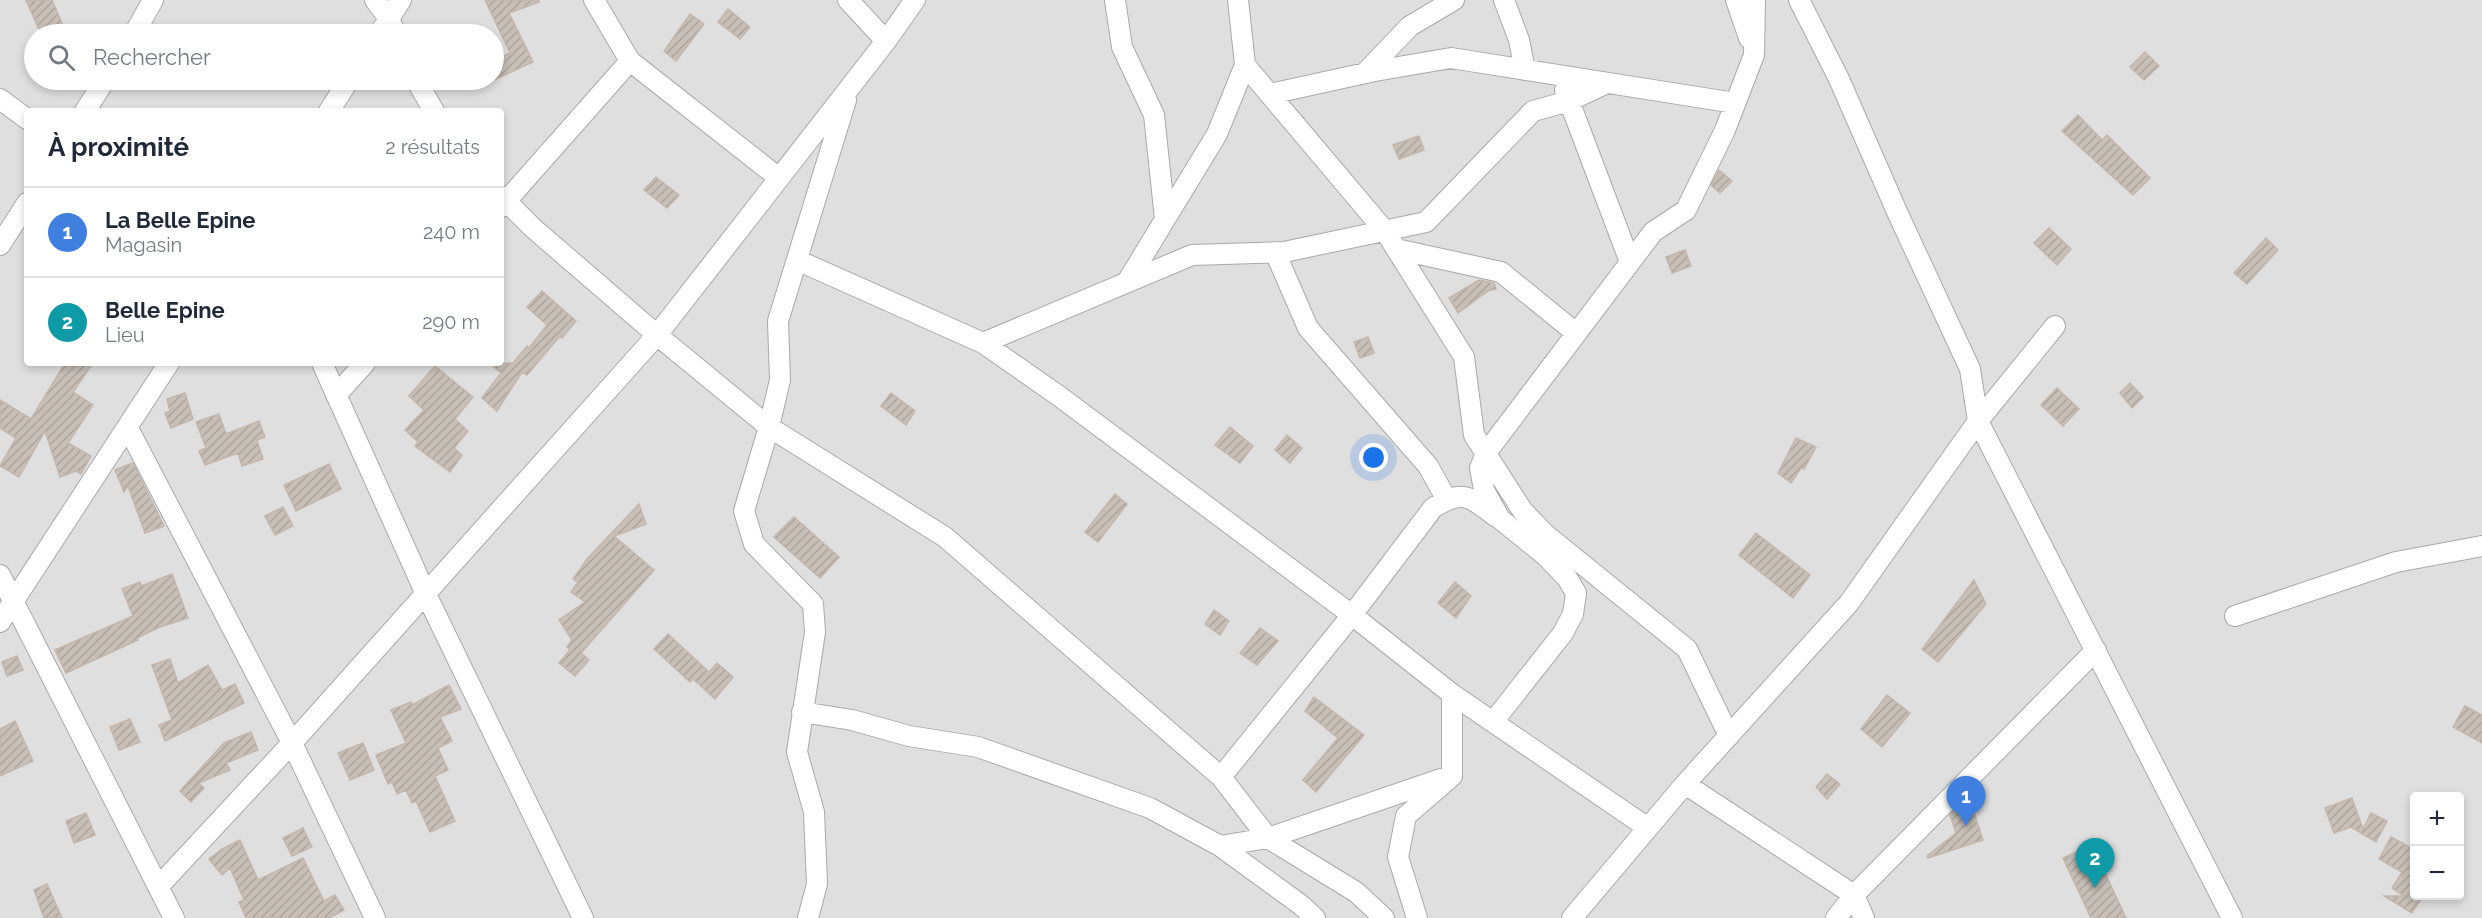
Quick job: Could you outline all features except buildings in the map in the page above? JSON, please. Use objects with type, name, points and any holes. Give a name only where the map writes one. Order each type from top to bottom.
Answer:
[{"type":"street","points":[[375,0],[386,24]]},
{"type":"street","points":[[390,24],[401,0]]},
{"type":"street","points":[[594,0],[630,61],[779,178]]},
{"type":"street","points":[[848,0],[886,41]]},
{"type":"street","points":[[158,887],[292,743],[657,335],[886,41],[915,0]]},
{"type":"street","points":[[1115,0],[1122,47],[1154,115],[1165,219]]},
{"type":"street","points":[[1126,282],[1218,134],[1245,65],[1238,0]]},
{"type":"street","points":[[1504,0],[1520,40],[1524,70]]},
{"type":"street","points":[[1736,0],[1754,55]]},
{"type":"street","points":[[1500,519],[1484,490],[1480,468],[1486,453],[1653,232],[1686,210],[1725,129],[1754,55],[1755,0]]},
{"type":"street","points":[[1799,0],[1839,79],[1898,214],[1970,369],[1978,421],[2232,918]]},
{"type":"street","points":[[139,24],[149,2]]},
{"type":"street","points":[[1365,73],[1410,26],[1445,2]]},
{"type":"street","points":[[1270,94],[1365,73],[1451,58],[1735,103]]},
{"type":"street","points":[[504,200],[630,61]]},
{"type":"street","points":[[1245,65],[1385,231],[1464,357],[1474,435],[1522,510],[1545,534],[1687,650],[1729,736]]},
{"type":"street","points":[[1559,75],[1630,262]]},
{"type":"street","points":[[983,344],[1192,255],[1275,252],[1426,222],[1533,111],[1569,101],[1607,83]]},
{"type":"street","points":[[808,918],[817,884],[814,812],[797,752],[815,632],[813,604],[754,544],[744,511],[769,427],[780,380],[778,321],[849,89]]},
{"type":"street","points":[[87,108],[99,90]]},
{"type":"street","points":[[331,108],[343,90]]},
{"type":"street","points":[[422,90],[432,108]]},
{"type":"street","points":[[0,99],[24,117]]},
{"type":"street","points":[[504,202],[657,335],[769,427],[945,537],[1221,777],[1268,838],[1356,892],[1384,918]]},
{"type":"street","points":[[0,245],[24,207]]},
{"type":"street","points":[[1396,249],[1501,272],[1576,333]]},
{"type":"street","points":[[1275,252],[1308,328],[1428,466],[1447,500]]},
{"type":"street","points":[[797,260],[983,344],[1059,396],[1352,615],[1452,694],[1648,828]]},
{"type":"street","points":[[1572,918],[1685,784],[1850,603],[1978,421],[2055,326]]},
{"type":"street","points":[[0,622],[167,366]]},
{"type":"street","points":[[323,366],[425,592],[583,918]]},
{"type":"street","points":[[336,395],[361,366]]},
{"type":"street","points":[[128,428],[292,743],[375,918]]},
{"type":"street","points":[[1221,777],[1352,615],[1433,508],[1451,497],[1473,499],[1500,519],[1546,556],[1568,578],[1576,594],[1573,614],[1563,633],[1493,722]]},
{"type":"street","points":[[2235,616],[2396,562],[2482,546]]},
{"type":"street","points":[[0,575],[174,918]]},
{"type":"street","points":[[1836,918],[1854,895],[2096,650]]},
{"type":"street","points":[[1417,918],[1398,857],[1406,816],[1452,776],[1452,694]]},
{"type":"street","points":[[802,712],[852,720],[909,736],[978,747],[1150,808],[1220,846],[1301,905],[1315,918]]},
{"type":"street","points":[[1220,846],[1268,838],[1452,776]]},
{"type":"street","points":[[1685,784],[1854,895],[1864,918]]},
{"type":"shaded area","points":[[0,0],[2482,0],[2482,918],[0,918]]},
{"type":"place","name":"La Belle Epine","points":[[1966,826]]},
{"type":"place","name":"Belle Epine","points":[[2095,888]]}]
